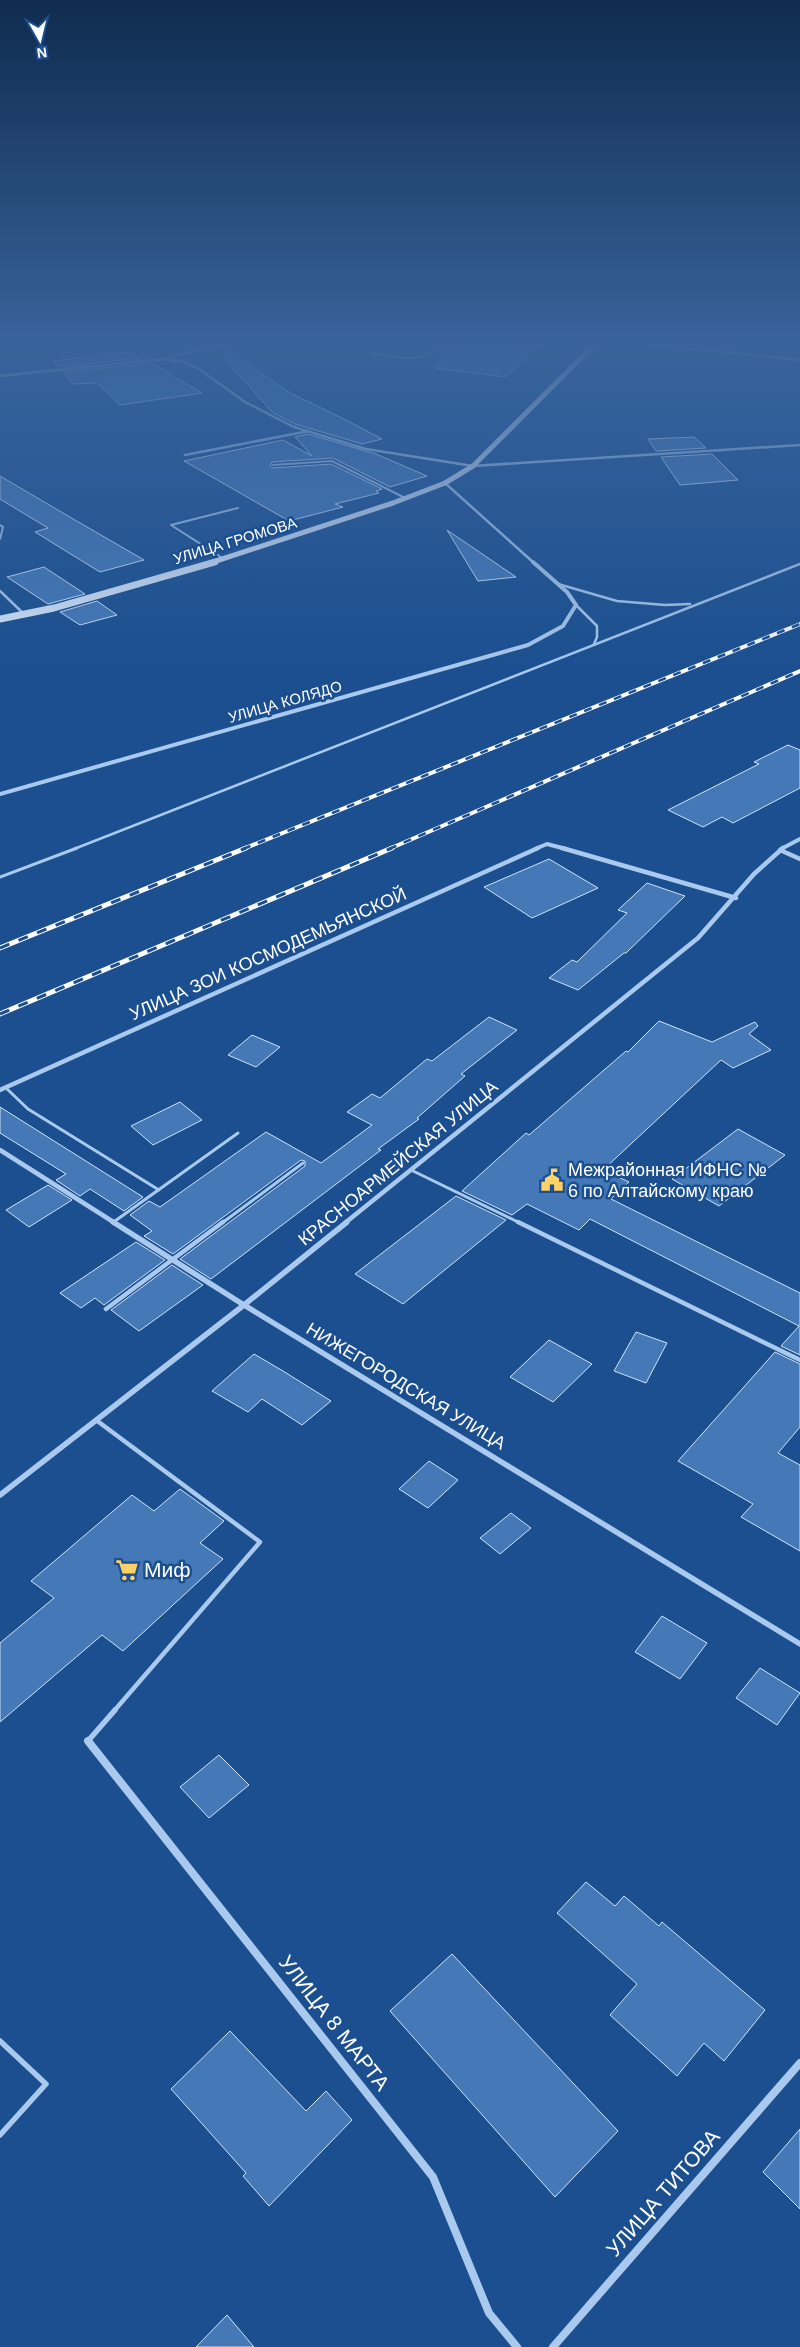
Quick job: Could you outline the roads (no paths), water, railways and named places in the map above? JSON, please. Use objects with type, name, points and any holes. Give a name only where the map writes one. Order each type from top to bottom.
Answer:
[{"type":"street","points":[[185,455],[198,453]]},
{"type":"street","points":[[388,453],[473,466],[486,453]]},
{"type":"street","name":"УЛИЦА ГРОМОВА","points":[[0,619],[224,559],[405,498],[445,483],[473,466],[673,453]]},
{"type":"street","points":[[445,483],[567,592],[576,605]]},
{"type":"street","name":"УЛИЦА КОЛЯДО","points":[[0,794],[528,645],[552,634],[572,619],[576,605]]},
{"type":"street","name":"КРАСНОАРМЕЙСКАЯ УЛИЦА","points":[[0,1496],[244,1305],[698,938],[736,898],[754,874],[780,850],[800,839]]},
{"type":"street","name":"УЛИЦА ЗОИ КОСМОДЕМЬЯНСКОЙ","points":[[0,1090],[548,844],[736,898]]},
{"type":"street","points":[[780,850],[800,859]]},
{"type":"street","name":"НИЖЕГОРОДСКАЯ УЛИЦА","points":[[0,1150],[115,1221],[244,1305],[800,1644]]},
{"type":"street","name":"УЛИЦА 8 МАРТА","points":[[88,1741],[433,2177],[489,2313],[517,2347]]},
{"type":"street","name":"УЛИЦА ТИТОВА","points":[[553,2347],[800,2063]]},
{"type":"lane","points":[[273,465],[332,461],[405,498]]},
{"type":"lane","points":[[224,559],[170,525],[238,508]]},
{"type":"lane","points":[[0,525],[3,527],[0,538]]},
{"type":"lane","points":[[0,877],[139,826],[593,644],[800,564]]},
{"type":"lane","points":[[558,584],[617,601],[665,605],[694,604]]},
{"type":"lane","points":[[0,591],[24,614]]},
{"type":"lane","points":[[576,605],[598,626],[599,633],[593,644]]},
{"type":"lane","points":[[6,1088],[28,1108],[159,1190]]},
{"type":"lane","points":[[115,1221],[238,1133]]},
{"type":"lane","points":[[106,1309],[303,1163]]},
{"type":"lane","points":[[411,1170],[800,1360]]},
{"type":"lane","points":[[88,1741],[260,1542],[96,1420]]},
{"type":"lane","points":[[0,2041],[46,2084],[0,2135]]},
{"type":"railway","points":[[243,849],[800,624]]},
{"type":"railway","points":[[389,849],[800,671]]},
{"type":"railway","points":[[0,948],[246,848]]},
{"type":"railway","points":[[0,1014],[392,848]]},
{"type":"place","name":"Межрайонная ИФНС № 6 по Алтайскому краю","points":[[552,1180]]},
{"type":"place","name":"Миф","points":[[127,1570]]}]
